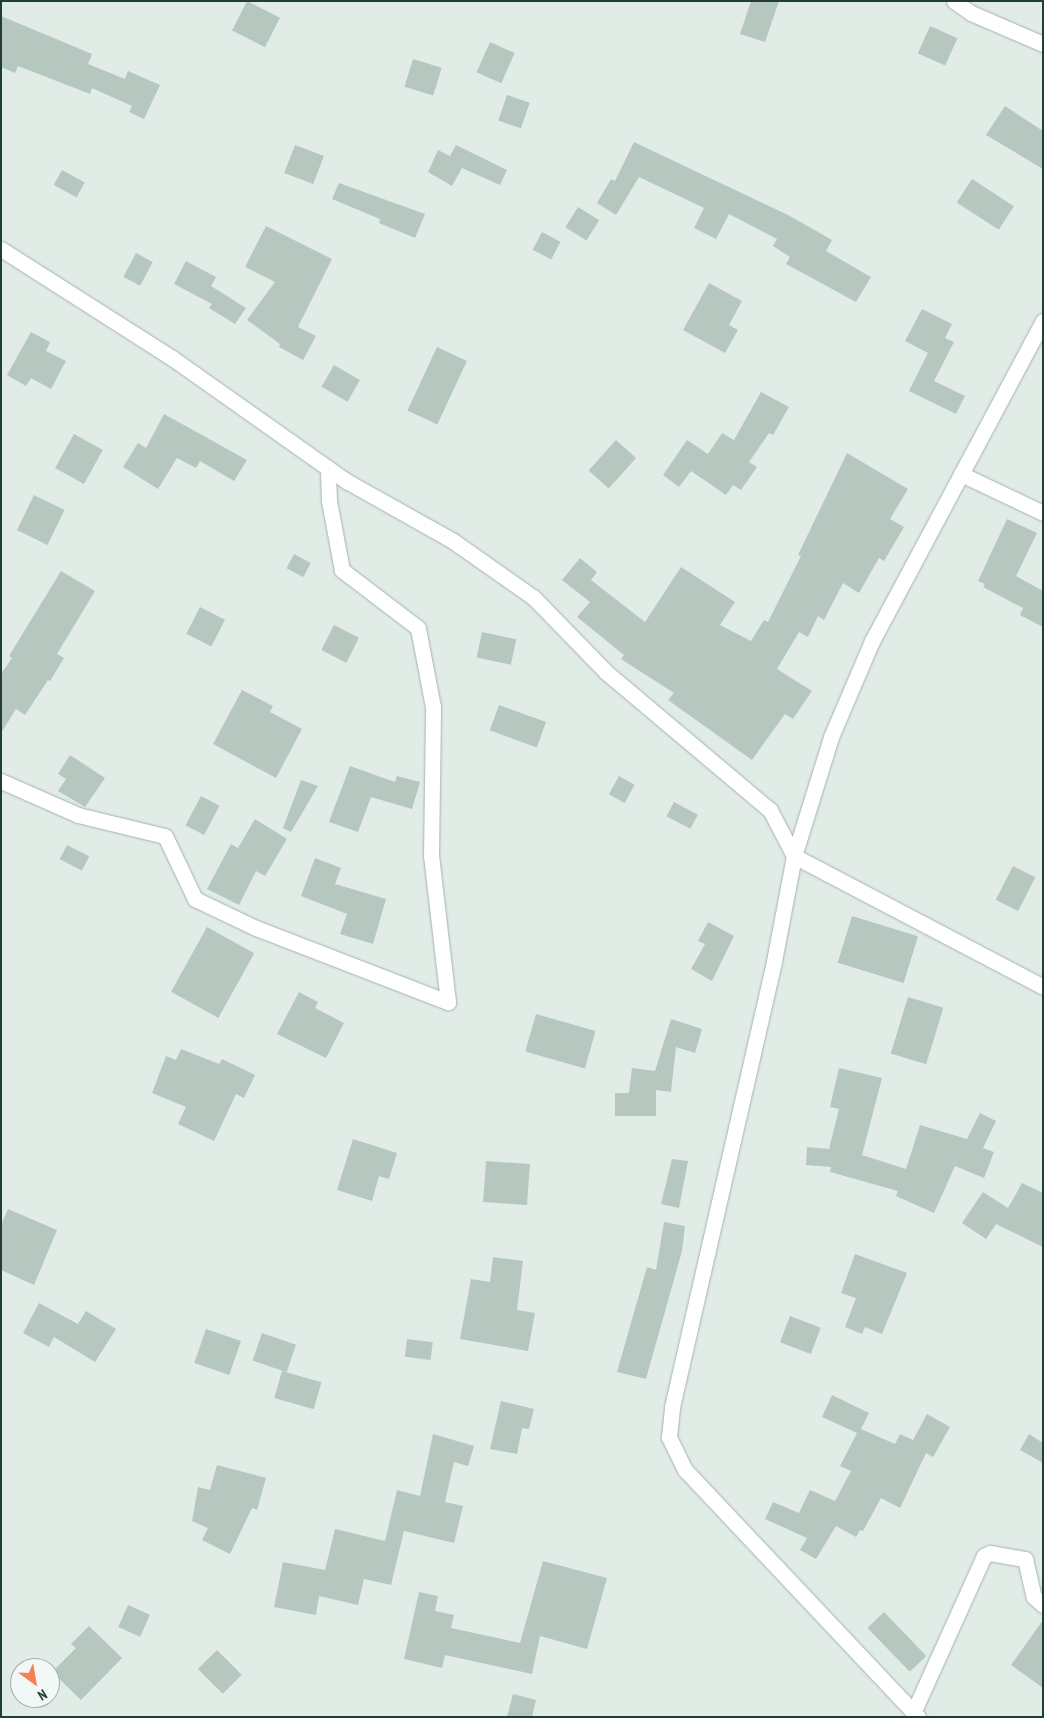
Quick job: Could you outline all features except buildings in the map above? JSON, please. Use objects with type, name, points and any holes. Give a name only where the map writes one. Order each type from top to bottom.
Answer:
[{"type":"street","points":[[954,1],[971,13],[1043,44]]},
{"type":"street","points":[[1,249],[172,358],[328,468],[453,541],[534,598],[606,672],[770,810],[794,856],[1043,987]]},
{"type":"street","points":[[1043,321],[872,641],[831,737],[794,856],[774,961],[672,1407],[669,1437],[685,1470],[916,1715],[984,1556],[990,1553],[1025,1559],[1032,1592],[1043,1605]]},
{"type":"street","points":[[1,781],[78,816],[165,836],[195,899],[256,928],[448,1002],[431,856],[433,707],[418,628],[342,570],[329,501],[328,468]]},
{"type":"street","points":[[960,474],[1043,513]]}]
